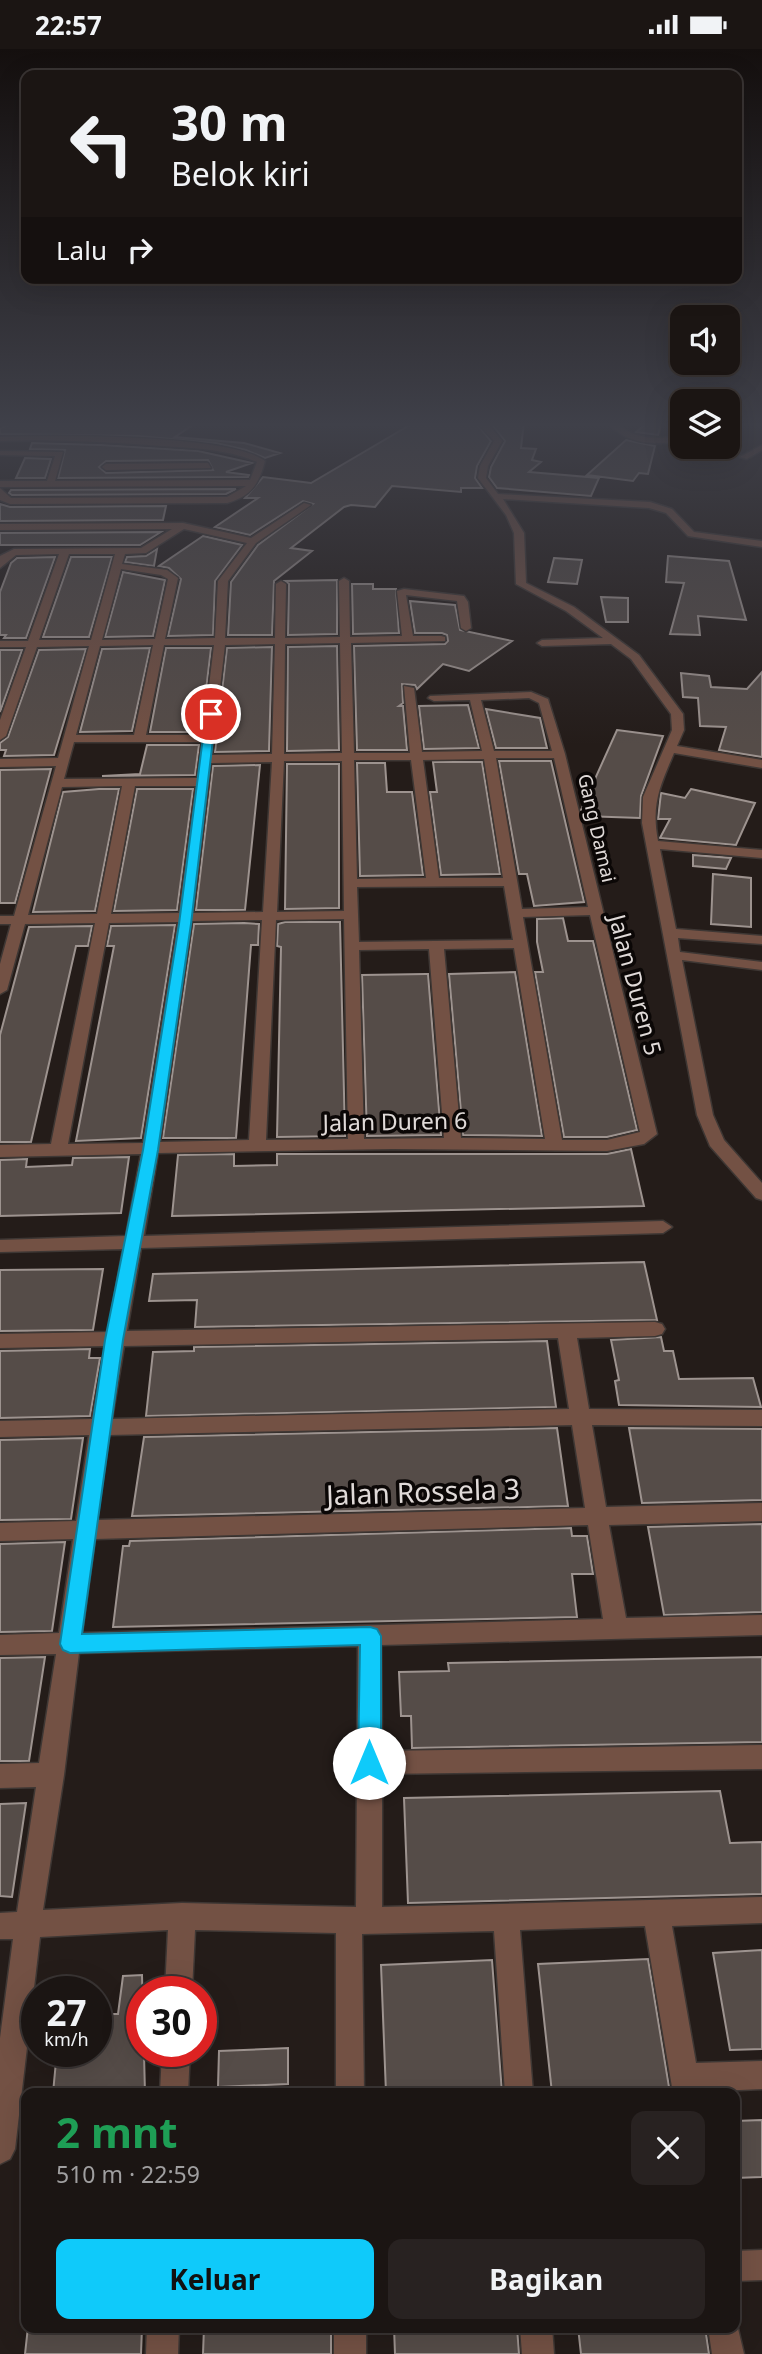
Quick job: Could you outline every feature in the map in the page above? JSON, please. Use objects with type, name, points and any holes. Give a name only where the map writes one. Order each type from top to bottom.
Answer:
[{"type":"street","points":[[0,565],[4,557],[14,552],[143,551],[177,530]]},
{"type":"street","points":[[200,530],[253,541]]},
{"type":"street","points":[[0,2149],[3,2104],[100,1428],[150,1150],[186,917],[220,642],[223,581],[253,541],[270,530]]},
{"type":"street","points":[[517,530],[521,584],[570,609],[639,660],[673,706],[679,722],[671,749],[649,797],[650,844],[705,1115],[716,1143],[762,1194]]},
{"type":"street","points":[[687,530],[691,534],[762,544]]},
{"type":"street","points":[[0,736],[65,551]]},
{"type":"street","points":[[0,990],[121,551]]},
{"type":"street","points":[[117,566],[164,572],[172,576],[139,738]]},
{"type":"street","points":[[344,581],[356,1145]]},
{"type":"street","points":[[257,1146],[278,758],[281,584]]},
{"type":"street","points":[[408,640],[401,593],[404,592],[460,599],[463,602],[466,628]]},
{"type":"street","points":[[0,644],[441,639]]},
{"type":"street","points":[[542,643],[614,641]]},
{"type":"street","points":[[408,688],[433,882]]},
{"type":"street","points":[[434,698],[475,697],[489,755],[554,1144]]},
{"type":"street","name":"Gang Damai","points":[[475,697],[538,697],[544,701],[597,911]]},
{"type":"street","points":[[69,739],[208,738]]},
{"type":"street","points":[[671,749],[762,764]]},
{"type":"street","points":[[205,759],[559,754]]},
{"type":"street","points":[[0,763],[61,762]]},
{"type":"street","points":[[57,783],[202,782]]},
{"type":"street","points":[[58,1150],[129,783]]},
{"type":"street","points":[[650,844],[762,854]]},
{"type":"street","points":[[350,883],[511,882]]},
{"type":"street","name":"Jalan Duren 5","points":[[516,912],[597,911],[649,1134],[640,1140]]},
{"type":"street","points":[[0,920],[352,915]]},
{"type":"street","points":[[669,933],[762,940]]},
{"type":"street","points":[[351,946],[521,944]]},
{"type":"street","points":[[436,945],[453,1143]]},
{"type":"street","points":[[673,955],[762,966]]},
{"type":"street","name":"Jalan Duren 6","points":[[0,1151],[453,1143],[626,1144],[640,1140]]},
{"type":"street","points":[[0,1246],[663,1227]]},
{"type":"street","points":[[0,1341],[655,1329]]},
{"type":"street","points":[[566,1331],[616,1627]]},
{"type":"street","points":[[0,1429],[582,1417],[762,1418]]},
{"type":"street","name":"Jalan Rossela 3","points":[[0,1532],[85,1532],[762,1512]]},
{"type":"street","points":[[0,1645],[762,1625]]},
{"type":"street","points":[[350,2088],[369,1763],[370,1636]]},
{"type":"street","points":[[369,1763],[762,1757]]},
{"type":"street","points":[[0,1776],[52,1775]]},
{"type":"street","points":[[0,1926],[182,1916],[359,1920],[762,1910]]},
{"type":"street","points":[[656,1911],[686,2085],[762,2075]]},
{"type":"street","points":[[506,1915],[519,2088]]},
{"type":"street","points":[[180,1976],[182,1916]]},
{"type":"street","points":[[174,2088],[175,2067]]},
{"type":"street","points":[[740,2266],[762,2265]]},
{"type":"street","points":[[162,2354],[163,2333]]},
{"type":"street","points":[[350,2333],[350,2354]]},
{"type":"street","points":[[536,2333],[538,2354]]},
{"type":"street","points":[[725,2333],[728,2354]]},
{"type":"building","points":[[226,530],[258,530],[250,535]]},
{"type":"building","points":[[279,530],[315,530],[291,548],[312,551],[274,581],[272,635],[228,635],[231,582],[258,545]]},
{"type":"building","points":[[161,532],[140,545],[0,545],[0,533]]},
{"type":"building","points":[[203,536],[242,545],[215,581],[213,635],[168,636],[181,579],[169,568],[159,566]]},
{"type":"building","points":[[157,549],[154,566],[125,562],[127,557],[146,556]]},
{"type":"building","points":[[668,556],[729,561],[746,620],[698,616],[700,635],[670,634],[684,583],[666,582]]},
{"type":"building","points":[[55,557],[26,638],[4,638],[6,635],[0,635],[0,592],[11,563],[17,558]]},
{"type":"building","points":[[71,557],[112,557],[89,637],[43,637]]},
{"type":"building","points":[[554,558],[582,560],[577,584],[548,582]]},
{"type":"building","points":[[123,572],[165,580],[153,636],[105,637]]},
{"type":"building","points":[[337,580],[337,634],[288,635],[289,584],[285,581]]},
{"type":"building","points":[[352,584],[373,584],[373,589],[396,589],[399,633],[353,634]]},
{"type":"building","points":[[601,597],[628,598],[628,622],[606,622]]},
{"type":"building","points":[[410,601],[455,605],[460,630],[512,641],[469,671],[443,664],[417,689],[415,685],[402,684],[403,703],[399,706],[403,706],[407,750],[357,750],[354,646],[445,644],[448,641],[447,635],[442,633],[415,633]]},
{"type":"building","points":[[337,646],[339,750],[287,751],[288,647]]},
{"type":"building","points":[[272,647],[269,751],[215,752],[227,648]]},
{"type":"building","points":[[150,648],[132,731],[80,732],[102,649]]},
{"type":"building","points":[[166,648],[211,648],[201,732],[150,732]]},
{"type":"building","points":[[86,649],[54,755],[4,756],[6,750],[0,750],[0,743],[8,737],[39,650]]},
{"type":"building","points":[[0,650],[22,650],[0,712]]},
{"type":"building","points":[[762,672],[762,757],[719,750],[726,727],[700,726],[698,698],[683,697],[681,673],[709,676],[711,687],[747,689]]},
{"type":"building","points":[[468,705],[479,748],[424,749],[419,706]]},
{"type":"building","points":[[486,709],[540,718],[547,748],[496,748]]},
{"type":"building","points":[[617,730],[663,736],[641,796],[640,818],[583,816],[581,810]]},
{"type":"building","points":[[147,745],[199,745],[195,775],[102,776],[140,774]]},
{"type":"building","points":[[499,761],[551,761],[584,902],[534,906],[527,874],[519,874]]},
{"type":"building","points":[[433,762],[482,762],[500,874],[441,875],[430,792],[437,792]]},
{"type":"building","points":[[357,763],[385,763],[387,792],[412,792],[423,875],[360,876]]},
{"type":"building","points":[[287,764],[339,764],[339,908],[285,909]]},
{"type":"building","points":[[260,765],[245,910],[196,910],[213,766]]},
{"type":"building","points":[[51,769],[15,903],[0,903],[0,770]]},
{"type":"building","points":[[119,789],[95,911],[33,912],[63,792]]},
{"type":"building","points":[[137,789],[193,789],[177,910],[114,911]]},
{"type":"building","points":[[691,789],[755,803],[736,845],[660,838],[670,819],[658,819],[661,793],[685,798]]},
{"type":"building","points":[[693,855],[731,858],[726,869],[693,866]]},
{"type":"building","points":[[713,874],[751,878],[751,927],[711,924]]},
{"type":"building","points":[[563,918],[568,941],[593,941],[637,1130],[607,1137],[564,1137],[535,972],[543,972],[537,942],[537,919]]},
{"type":"building","points":[[340,922],[345,1136],[277,1137],[281,947],[277,946],[278,924]]},
{"type":"building","points":[[194,924],[259,924],[258,945],[251,945],[236,1138],[163,1138]]},
{"type":"building","points":[[175,925],[141,1138],[76,1141],[114,946],[107,946],[111,926]]},
{"type":"building","points":[[92,926],[88,946],[76,946],[31,1142],[0,1142],[0,1035],[29,927]]},
{"type":"building","points":[[515,972],[542,1136],[463,1135],[449,974]]},
{"type":"building","points":[[428,974],[441,1135],[367,1136],[362,975]]},
{"type":"building","points":[[631,1149],[644,1206],[172,1216],[178,1155],[234,1154],[234,1166],[277,1165],[277,1154],[607,1154]]},
{"type":"building","points":[[129,1157],[121,1213],[0,1216],[0,1160],[27,1159],[26,1167],[72,1165],[73,1158]]},
{"type":"building","points":[[644,1262],[657,1320],[195,1327],[197,1300],[149,1301],[153,1274]]},
{"type":"building","points":[[103,1269],[93,1330],[0,1331],[0,1270]]},
{"type":"building","points":[[661,1337],[664,1351],[673,1351],[679,1379],[753,1378],[761,1407],[619,1405],[615,1381],[619,1380],[611,1340]]},
{"type":"building","points":[[547,1341],[556,1407],[146,1416],[153,1352],[194,1351],[194,1347]]},
{"type":"building","points":[[90,1349],[89,1358],[100,1358],[90,1416],[0,1418],[0,1351]]},
{"type":"building","points":[[557,1428],[568,1506],[132,1516],[144,1437]]},
{"type":"building","points":[[629,1428],[762,1429],[762,1500],[642,1503]]},
{"type":"building","points":[[83,1438],[71,1519],[0,1520],[0,1440]]},
{"type":"building","points":[[762,1524],[762,1612],[664,1615],[648,1527]]},
{"type":"building","points":[[571,1528],[572,1536],[587,1536],[593,1574],[572,1574],[577,1617],[113,1627],[123,1546],[129,1546],[130,1541]]},
{"type":"building","points":[[65,1542],[52,1631],[0,1632],[0,1544]]},
{"type":"building","points":[[45,1657],[29,1761],[0,1761],[0,1658]]},
{"type":"building","points":[[762,1657],[762,1742],[412,1748],[411,1716],[401,1716],[399,1672],[449,1671],[448,1663]]},
{"type":"building","points":[[720,1791],[730,1843],[762,1842],[762,1894],[408,1903],[404,1798]]},
{"type":"building","points":[[26,1803],[12,1897],[0,1896],[0,1804]]},
{"type":"building","points":[[762,1950],[762,2049],[730,2050],[713,1953]]},
{"type":"building","points":[[648,1959],[669,2088],[551,2088],[538,1964]]},
{"type":"building","points":[[492,1960],[502,2088],[386,2088],[381,1965]]},
{"type":"building","points":[[142,1975],[126,1976],[126,2067],[144,2067],[145,2088],[53,2088],[55,2067],[112,2067],[112,2014],[118,2014],[123,1976]]},
{"type":"building","points":[[288,2048],[288,2084],[218,2087],[219,2051]]},
{"type":"building","points":[[762,2120],[762,2177],[740,2178],[740,2121]]},
{"type":"building","points":[[27,2333],[142,2333],[141,2354],[25,2354]]},
{"type":"building","points":[[204,2333],[331,2333],[331,2354],[203,2354]]},
{"type":"building","points":[[394,2333],[517,2333],[519,2354],[395,2354]]},
{"type":"building","points":[[579,2333],[706,2333],[709,2354],[581,2354]]},
{"type":"route","points":[[211,714],[185,924],[150,1150],[114,1340],[70,1644],[370,1636],[369,1763]]}]
